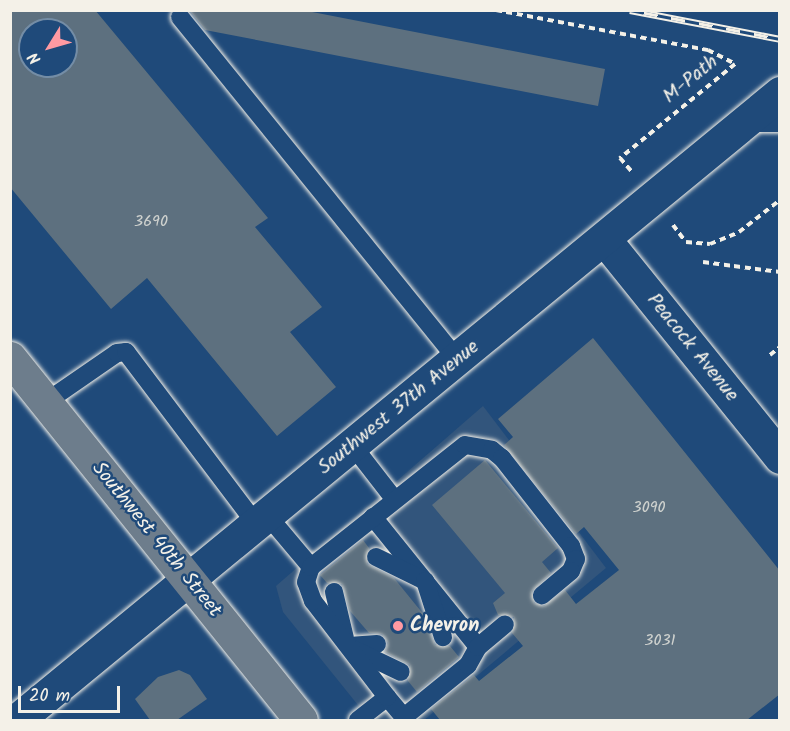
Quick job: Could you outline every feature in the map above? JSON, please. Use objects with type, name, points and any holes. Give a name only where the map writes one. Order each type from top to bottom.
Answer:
[{"type":"main road","name":"Southwest 37th Avenue","points":[[17,720],[605,240],[780,93]]},
{"type":"main road","name":"Peacock Avenue","points":[[605,240],[780,457]]},
{"type":"main road","name":"Southwest 40th Street","points":[[10,358],[301,720]]},
{"type":"lane","points":[[180,17],[458,360]]},
{"type":"lane","points":[[744,123],[780,123]]},
{"type":"lane","points":[[46,402],[117,352],[126,352],[262,520],[311,567]]},
{"type":"lane","points":[[506,624],[478,647],[468,665],[404,717],[313,601],[306,582],[311,567],[465,445],[492,450],[576,559],[542,595]]},
{"type":"lane","points":[[353,446],[395,500]]},
{"type":"lane","points":[[373,517],[478,647]]},
{"type":"lane","points":[[376,557],[425,581],[442,637]]},
{"type":"lane","points":[[395,580],[425,581]]},
{"type":"lane","points":[[419,609],[425,581]]},
{"type":"lane","points":[[334,592],[347,646]]},
{"type":"lane","points":[[347,646],[354,615]]},
{"type":"lane","points":[[347,646],[378,644]]},
{"type":"lane","points":[[347,646],[400,672]]},
{"type":"lane","points":[[358,720],[387,697]]},
{"type":"path","name":"M-Path","points":[[496,10],[708,50],[735,64],[621,158],[624,163]]},
{"type":"path","points":[[686,242],[722,240],[780,200]]},
{"type":"path","points":[[703,262],[780,272]]},
{"type":"path","points":[[770,355],[780,347]]},
{"type":"shaded area","points":[[483,406],[606,568],[424,720],[370,720],[283,612],[276,586]]},
{"type":"building","points":[[10,10],[95,10],[268,218],[255,227],[322,307],[290,332],[336,387],[277,436],[147,278],[111,309],[10,187]]},
{"type":"building","points":[[189,10],[302,10],[605,69],[598,106],[205,30]]},
{"type":"building","points":[[593,338],[780,571],[780,694],[747,720],[440,720],[431,709],[474,675],[479,681],[523,646],[512,633],[514,617],[498,615],[493,603],[505,593],[432,505],[485,460],[558,548],[542,562],[551,573],[532,591],[534,603],[544,606],[565,590],[576,604],[619,570],[584,527],[576,534],[504,445],[513,437],[498,419]]},
{"type":"building","name":"Chevron","points":[[363,540],[369,548],[367,564],[394,578],[424,615],[435,645],[450,646],[459,657],[417,692],[408,681],[410,665],[385,652],[388,643],[382,634],[369,633],[350,611],[342,584],[327,583],[320,575]]},
{"type":"building","points":[[179,670],[190,675],[207,699],[177,720],[150,720],[135,699],[158,677]]},
{"type":"railway","points":[[630,10],[780,39]]},
{"type":"place","name":"Chevron","points":[[398,626]]}]
